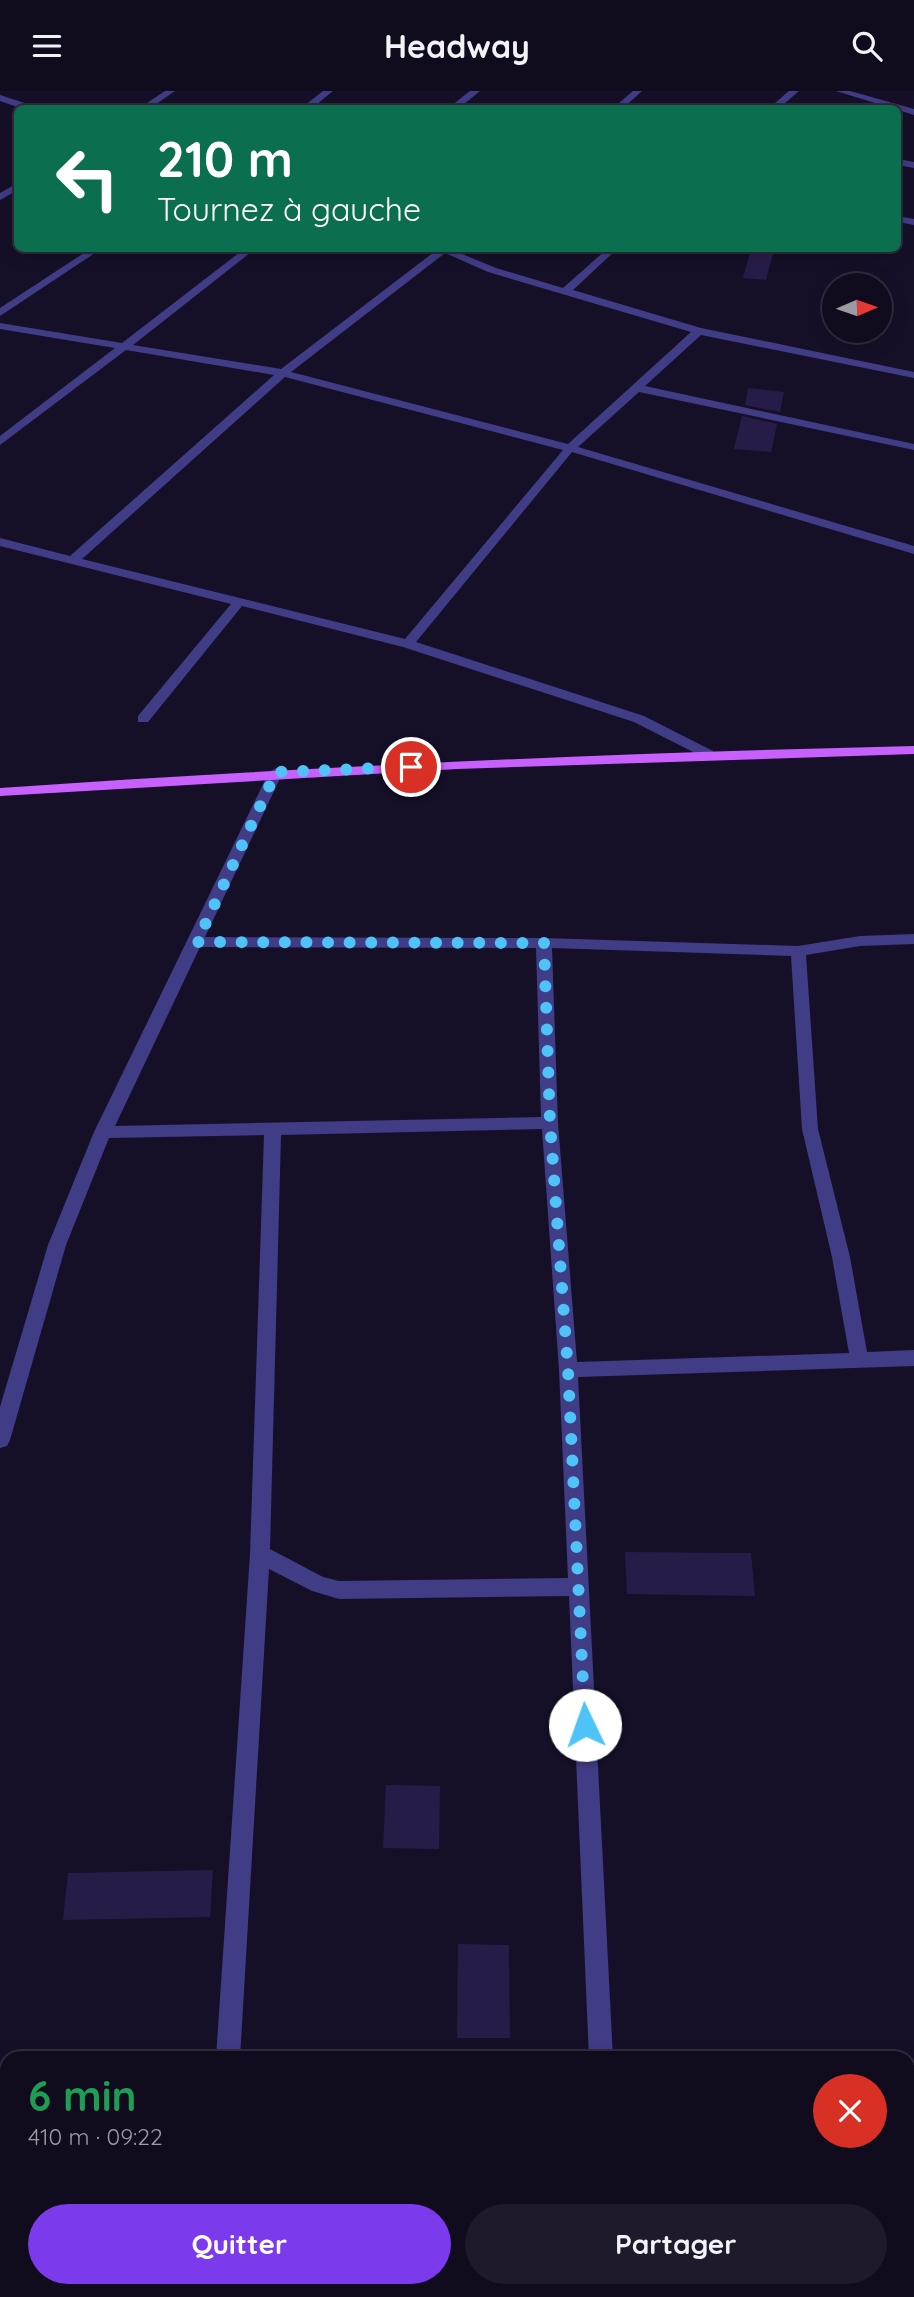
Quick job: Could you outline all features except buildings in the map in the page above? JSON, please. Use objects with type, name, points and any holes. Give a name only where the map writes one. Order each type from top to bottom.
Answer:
[{"type":"main road","points":[[0,792],[276,772],[708,754],[914,750]]},
{"type":"street","points":[[148,105],[171,91]]},
{"type":"street","points":[[309,105],[329,91]]},
{"type":"street","points":[[457,105],[476,91]]},
{"type":"street","points":[[621,105],[638,91]]},
{"type":"street","points":[[777,105],[795,91]]},
{"type":"street","points":[[840,91],[889,105]]},
{"type":"street","points":[[0,98],[22,105]]},
{"type":"street","points":[[0,313],[92,252]]},
{"type":"street","points":[[0,442],[246,252]]},
{"type":"street","points":[[72,561],[283,373],[439,252]]},
{"type":"street","points":[[450,252],[492,270],[699,331],[914,375]]},
{"type":"street","points":[[566,290],[609,252]]},
{"type":"street","points":[[0,326],[283,373],[570,448],[914,550]]},
{"type":"street","points":[[408,644],[570,448],[699,331]]},
{"type":"street","points":[[638,388],[914,447]]},
{"type":"street","points":[[0,542],[408,644],[639,719],[708,754]]},
{"type":"street","points":[[143,719],[238,603]]},
{"type":"street","points":[[0,1440],[57,1245],[103,1132],[197,942],[276,772]]},
{"type":"street","points":[[197,942],[544,943],[798,951],[860,941],[914,939]]},
{"type":"street","points":[[544,943],[550,1123],[568,1370],[601,2051]]},
{"type":"street","points":[[798,951],[810,1129],[841,1257],[859,1358]]},
{"type":"street","points":[[103,1132],[550,1123]]},
{"type":"street","points":[[228,2051],[260,1554],[273,1129]]},
{"type":"street","points":[[568,1370],[914,1358]]},
{"type":"street","points":[[260,1554],[319,1585],[339,1590],[579,1587]]},
{"type":"route","points":[[411,767],[276,772],[197,942],[544,943],[550,1123],[568,1370],[585,1725]]}]
